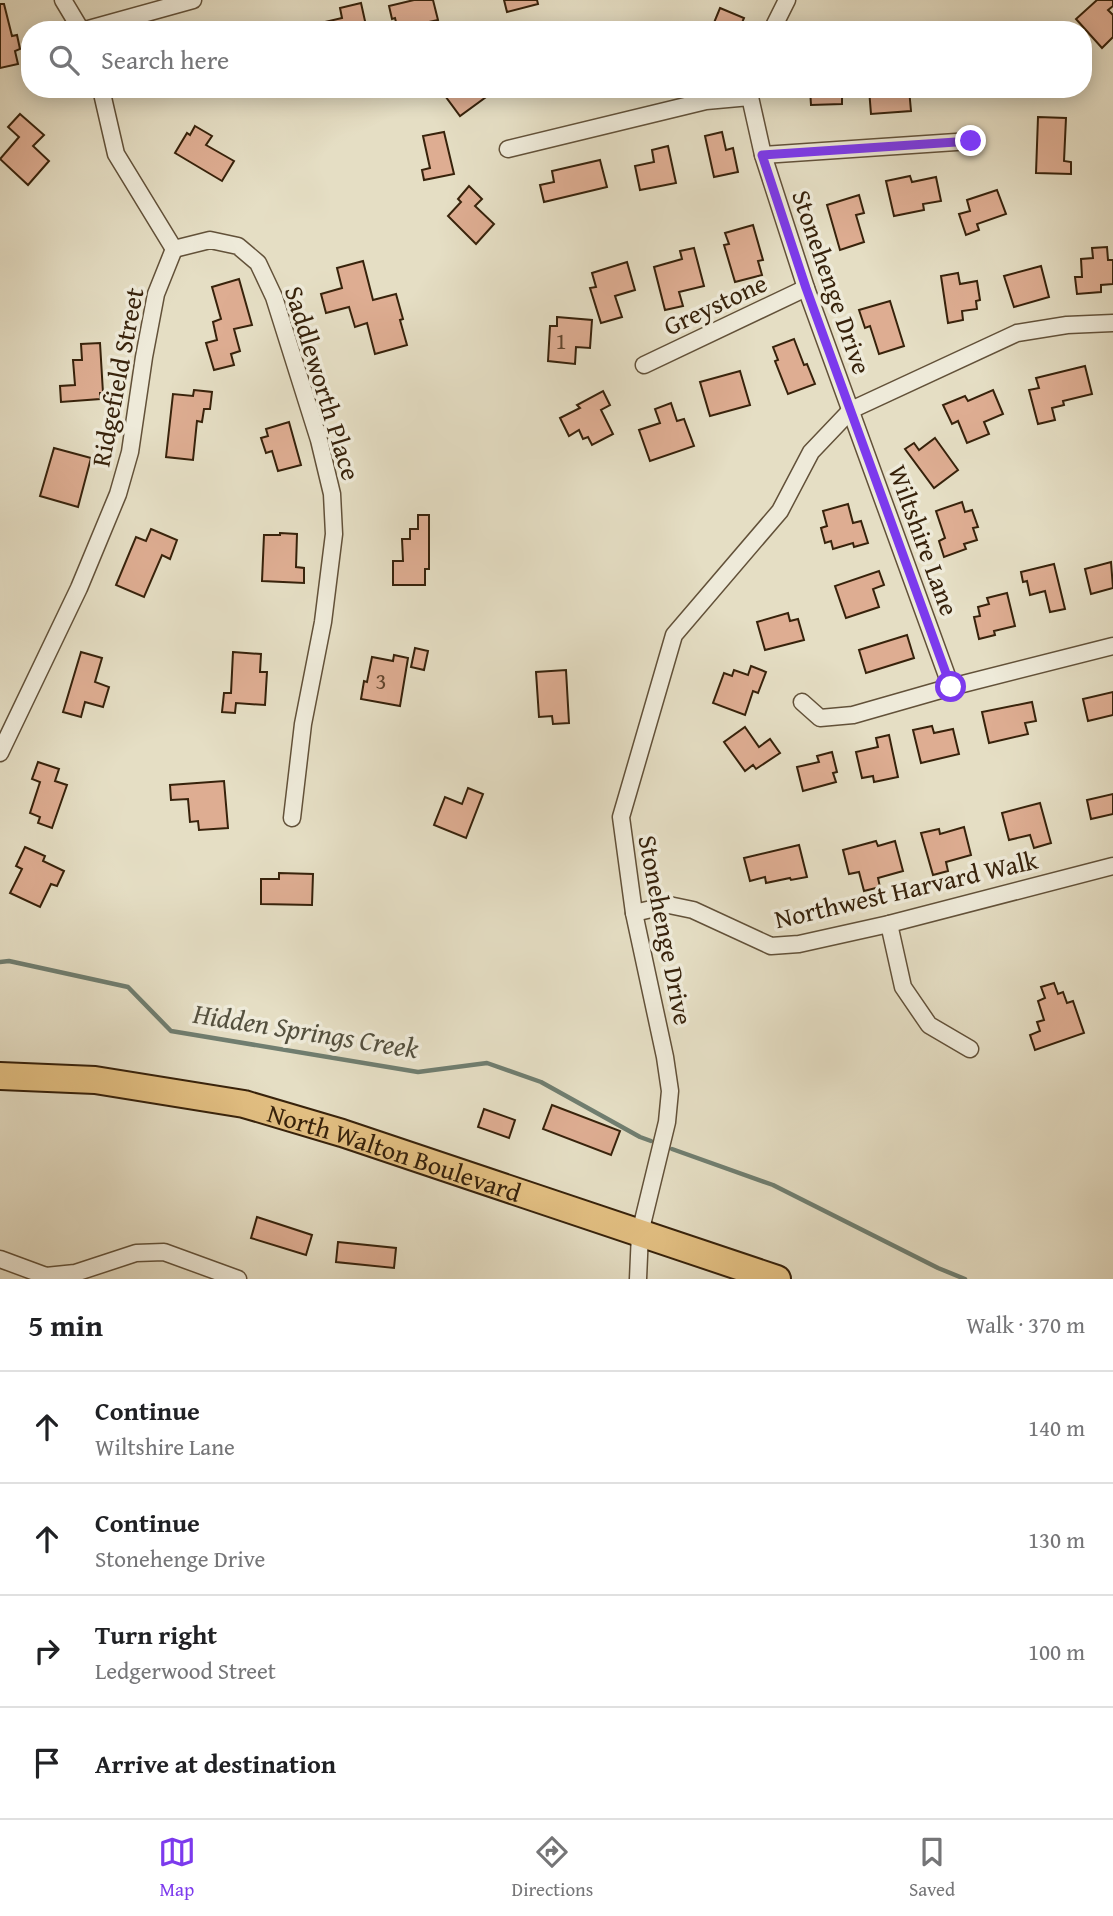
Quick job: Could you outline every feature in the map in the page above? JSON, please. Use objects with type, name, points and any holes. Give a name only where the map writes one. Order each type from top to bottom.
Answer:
[{"type":"main road","name":"North Walton Boulevard","points":[[0,1076],[95,1080],[244,1104],[355,1138],[777,1279]]},
{"type":"street","points":[[63,0],[77,21]]},
{"type":"street","points":[[116,21],[193,0]]},
{"type":"street","points":[[776,21],[787,0]]},
{"type":"street","points":[[103,98],[116,154],[174,249]]},
{"type":"street","points":[[508,149],[719,98]]},
{"type":"street","name":"Stonehenge Drive","points":[[752,98],[762,155],[850,410]]},
{"type":"street","points":[[762,155],[971,141]]},
{"type":"street","name":"Saddleworth Place","points":[[174,249],[210,240],[238,246],[258,263],[274,297],[319,440],[332,494],[334,534],[323,622],[303,724],[292,818]]},
{"type":"street","name":"Ridgefield Street","points":[[0,753],[79,587],[118,494],[131,452],[156,294],[174,249]]},
{"type":"street","name":"Greystone","points":[[644,365],[806,288]]},
{"type":"street","name":"Stonehenge Drive","points":[[638,1279],[640,1233],[667,1122],[670,1091],[634,912],[621,817],[674,635],[780,511],[811,452],[850,410],[1017,333],[1067,325],[1113,323]]},
{"type":"street","name":"Wiltshire Lane","points":[[850,410],[951,687]]},
{"type":"street","points":[[802,702],[820,718],[853,715],[1113,646]]},
{"type":"street","name":"Northwest Harvard Walk","points":[[634,912],[669,905],[693,910],[771,946],[799,944],[889,924],[1113,866]]},
{"type":"street","points":[[889,924],[903,987],[929,1026],[970,1049]]},
{"type":"street","points":[[0,1259],[46,1276],[75,1273],[136,1253],[164,1252],[238,1279]]},
{"type":"building","points":[[414,0],[433,0],[438,20],[396,21],[395,18],[392,19],[389,6]]},
{"type":"building","points":[[504,0],[537,0],[538,4],[507,12]]},
{"type":"building","points":[[1097,0],[1113,0],[1113,6],[1108,10],[1113,15],[1113,37],[1102,48],[1092,37],[1092,21],[1076,19]]},
{"type":"building","points":[[361,3],[365,21],[329,21],[342,18],[340,8]]},
{"type":"building","points":[[0,4],[4,4],[12,36],[17,35],[20,49],[15,51],[18,64],[0,68]]},
{"type":"building","points":[[720,8],[744,18],[743,21],[715,21]]},
{"type":"building","points":[[447,98],[485,98],[460,116]]},
{"type":"building","points":[[811,98],[842,98],[842,104],[811,105]]},
{"type":"building","points":[[870,98],[910,98],[911,111],[871,114]]},
{"type":"building","points":[[20,114],[44,135],[33,146],[49,161],[28,185],[0,159],[19,137],[8,127]]},
{"type":"building","points":[[1038,117],[1066,118],[1064,161],[1071,162],[1071,174],[1036,173]]},
{"type":"building","points":[[195,126],[212,136],[206,145],[234,161],[222,181],[175,153],[187,133],[190,135]]},
{"type":"building","points":[[444,132],[454,174],[424,180],[422,170],[430,168],[423,136]]},
{"type":"building","points":[[722,132],[726,150],[733,148],[738,172],[714,177],[705,136]]},
{"type":"building","points":[[668,146],[676,183],[640,190],[635,166],[654,162],[652,150]]},
{"type":"building","points":[[600,160],[607,187],[544,202],[540,185],[554,182],[552,171]]},
{"type":"building","points":[[910,176],[912,182],[936,177],[941,201],[923,204],[924,210],[894,216],[886,181]]},
{"type":"building","points":[[469,186],[482,199],[475,206],[494,224],[476,244],[448,216],[461,202],[458,199]]},
{"type":"building","points":[[997,190],[1006,214],[977,224],[979,230],[966,235],[959,214],[970,211],[967,200]]},
{"type":"building","points":[[859,195],[864,213],[856,215],[864,242],[840,250],[827,205]]},
{"type":"building","points":[[753,225],[763,260],[758,261],[762,275],[735,282],[724,245],[729,244],[725,233]]},
{"type":"building","points":[[1107,247],[1108,260],[1113,260],[1113,284],[1101,285],[1101,292],[1077,294],[1075,277],[1082,277],[1081,259],[1093,258],[1092,248]]},
{"type":"building","points":[[694,248],[704,286],[679,292],[683,306],[665,310],[654,267],[682,259],[680,251]]},
{"type":"building","points":[[363,261],[373,300],[396,294],[407,345],[375,354],[367,323],[355,327],[349,307],[326,313],[321,294],[342,288],[337,268]]},
{"type":"building","points":[[627,262],[635,290],[615,296],[622,317],[601,323],[590,288],[596,287],[592,273]]},
{"type":"building","points":[[1041,266],[1049,297],[1014,307],[1004,276]]},
{"type":"building","points":[[958,273],[960,284],[977,281],[980,300],[976,301],[977,309],[962,311],[963,320],[948,323],[941,276]]},
{"type":"building","points":[[239,279],[252,325],[234,329],[240,351],[231,354],[234,365],[214,370],[206,343],[217,340],[213,322],[221,319],[212,287]]},
{"type":"building","points":[[890,301],[904,346],[879,354],[870,326],[865,328],[859,310]]},
{"type":"building","points":[[557,317],[592,320],[590,348],[576,347],[575,364],[548,361],[550,326],[557,326]]},
{"type":"building","points":[[794,339],[815,384],[788,394],[775,361],[778,360],[773,347]]},
{"type":"building","points":[[100,343],[103,393],[100,393],[100,399],[61,402],[60,386],[75,385],[73,360],[82,360],[81,344]]},
{"type":"building","points":[[1085,366],[1092,394],[1063,401],[1064,405],[1052,408],[1055,420],[1038,424],[1029,390],[1039,388],[1036,378]]},
{"type":"building","points":[[740,371],[750,405],[710,416],[700,382]]},
{"type":"building","points":[[194,390],[212,392],[210,409],[204,409],[202,422],[197,421],[193,460],[166,457],[173,394],[193,396]]},
{"type":"building","points":[[993,390],[1003,414],[984,422],[989,434],[967,443],[958,421],[952,424],[943,405],[965,396],[968,401]]},
{"type":"building","points":[[603,391],[610,405],[601,410],[613,434],[592,445],[588,437],[583,439],[579,430],[569,436],[560,418],[580,408],[577,405]]},
{"type":"building","points":[[671,403],[677,421],[684,419],[694,446],[650,461],[639,430],[660,423],[655,409]]},
{"type":"building","points":[[289,422],[301,465],[278,471],[272,451],[266,453],[261,438],[268,436],[266,429]]},
{"type":"building","points":[[935,438],[958,470],[934,488],[905,449],[914,443],[919,450]]},
{"type":"building","points":[[54,448],[91,458],[78,507],[40,496]]},
{"type":"building","points":[[962,502],[965,512],[972,510],[978,527],[973,528],[977,540],[964,544],[966,549],[944,557],[939,541],[945,538],[936,511]]},
{"type":"building","points":[[848,504],[853,523],[861,521],[868,543],[854,547],[853,543],[833,549],[831,541],[825,543],[821,528],[827,526],[823,511]]},
{"type":"building","points":[[418,515],[429,515],[429,569],[425,569],[425,585],[393,585],[393,561],[403,561],[402,539],[410,539],[410,529],[418,529]]},
{"type":"building","points":[[151,529],[177,540],[170,559],[162,555],[144,597],[116,585],[136,537],[146,541]]},
{"type":"building","points":[[297,534],[296,567],[304,568],[304,583],[262,581],[264,535]]},
{"type":"building","points":[[1111,562],[1113,588],[1091,594],[1085,569]]},
{"type":"building","points":[[1054,564],[1065,609],[1050,612],[1045,591],[1030,595],[1027,581],[1023,582],[1021,572]]},
{"type":"building","points":[[879,571],[884,585],[873,589],[879,607],[846,618],[835,586]]},
{"type":"building","points":[[1007,593],[1015,626],[994,631],[995,635],[979,639],[974,617],[980,616],[978,607],[989,604],[987,598]]},
{"type":"building","points":[[788,613],[790,621],[798,619],[804,640],[765,650],[757,622]]},
{"type":"building","points":[[907,635],[914,658],[866,673],[859,650]]},
{"type":"building","points":[[415,648],[428,651],[424,670],[411,667]]},
{"type":"building","points":[[81,652],[102,658],[95,682],[109,687],[103,707],[85,702],[81,717],[63,712]]},
{"type":"building","points":[[233,652],[261,654],[260,672],[267,672],[265,705],[236,703],[235,713],[222,712],[224,693],[231,693]]},
{"type":"building","points":[[394,655],[408,658],[400,706],[361,699],[372,657],[393,661]]},
{"type":"building","points":[[751,666],[766,672],[758,693],[753,691],[745,715],[713,703],[724,673],[732,676],[734,670],[748,675]]},
{"type":"building","points":[[566,670],[569,723],[553,724],[552,716],[539,717],[536,672]]},
{"type":"building","points":[[1113,692],[1113,715],[1088,721],[1083,699]]},
{"type":"building","points":[[1032,702],[1036,721],[1025,723],[1028,734],[989,743],[982,712]]},
{"type":"building","points":[[932,726],[934,733],[953,729],[959,754],[921,763],[913,730]]},
{"type":"building","points":[[745,727],[759,747],[770,739],[780,753],[756,769],[753,765],[745,771],[724,742]]},
{"type":"building","points":[[889,735],[898,777],[874,782],[873,776],[862,778],[856,752],[878,747],[876,738]]},
{"type":"building","points":[[832,752],[837,772],[833,773],[836,782],[803,791],[797,767],[819,762],[817,756]]},
{"type":"building","points":[[38,762],[59,769],[55,781],[67,785],[52,828],[38,823],[40,817],[30,813],[40,782],[32,779]]},
{"type":"building","points":[[224,781],[228,828],[199,830],[198,821],[190,822],[188,799],[171,800],[170,785]]},
{"type":"building","points":[[468,788],[483,794],[466,838],[434,825],[445,797],[462,804]]},
{"type":"building","points":[[1113,794],[1113,814],[1091,819],[1087,800]]},
{"type":"building","points":[[1040,803],[1051,843],[1034,848],[1030,835],[1009,840],[1002,813]]},
{"type":"building","points":[[964,827],[971,855],[946,862],[948,871],[933,875],[921,833],[939,829],[940,834]]},
{"type":"building","points":[[876,841],[878,846],[895,841],[903,871],[878,878],[880,887],[864,891],[859,872],[849,874],[843,850]]},
{"type":"building","points":[[799,845],[807,877],[766,883],[765,877],[750,881],[744,858]]},
{"type":"building","points":[[25,847],[45,856],[43,861],[64,871],[57,886],[51,884],[40,907],[10,893],[22,869],[16,866]]},
{"type":"building","points":[[279,873],[313,874],[312,905],[261,904],[261,879],[279,879]]},
{"type":"building","points":[[1054,983],[1058,994],[1063,992],[1067,1003],[1073,1001],[1084,1033],[1035,1050],[1030,1035],[1040,1031],[1037,1022],[1044,1020],[1038,1001],[1045,998],[1041,987]]},
{"type":"building","points":[[552,1105],[620,1131],[611,1155],[543,1129]]},
{"type":"building","points":[[484,1109],[515,1120],[509,1138],[478,1127]]},
{"type":"building","points":[[257,1217],[312,1235],[306,1255],[251,1238]]},
{"type":"building","points":[[338,1242],[396,1248],[394,1268],[336,1262]]},
{"type":"waterway","name":"Hidden Springs Creek","points":[[0,962],[9,961],[128,987],[171,1031],[418,1072],[487,1063],[541,1082],[651,1141]]},
{"type":"waterway","name":"Hidden Springs Creek","points":[[672,1149],[773,1185],[965,1279]]},
{"type":"route","points":[[951,687],[806,288],[762,155],[971,141]]}]
